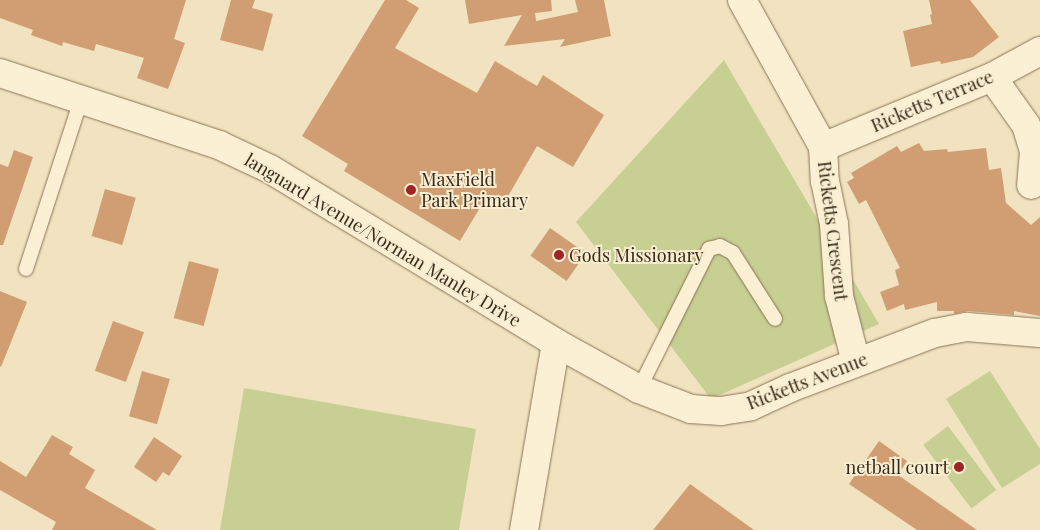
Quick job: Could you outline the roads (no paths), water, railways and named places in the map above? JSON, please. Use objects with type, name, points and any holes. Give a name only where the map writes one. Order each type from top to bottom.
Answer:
[{"type":"street","name":"Ricketts Crescent","points":[[742,0],[823,147],[825,181],[834,224],[839,296],[856,362]]},
{"type":"street","name":"Ricketts Terrace","points":[[823,147],[992,77],[1040,51]]},
{"type":"street","name":"languard Avenue/Norman Manley Drive","points":[[0,73],[219,145],[270,169],[556,343]]},
{"type":"street","points":[[992,77],[1026,125],[1034,152],[1031,184]]},
{"type":"street","name":"Ricketts Avenue","points":[[556,343],[639,389],[691,409],[721,411],[751,406],[856,362],[935,333],[967,327],[1040,332]]},
{"type":"street","points":[[525,530],[556,343]]},
{"type":"lane","points":[[26,268],[81,100]]},
{"type":"lane","points":[[639,389],[709,249],[720,246],[732,253],[775,319]]},
{"type":"place","name":"MaxField Park Primary","points":[[411,190]]},
{"type":"place","name":"Gods Missionary","points":[[559,255]]},
{"type":"place","name":"netball court","points":[[959,467]]}]
